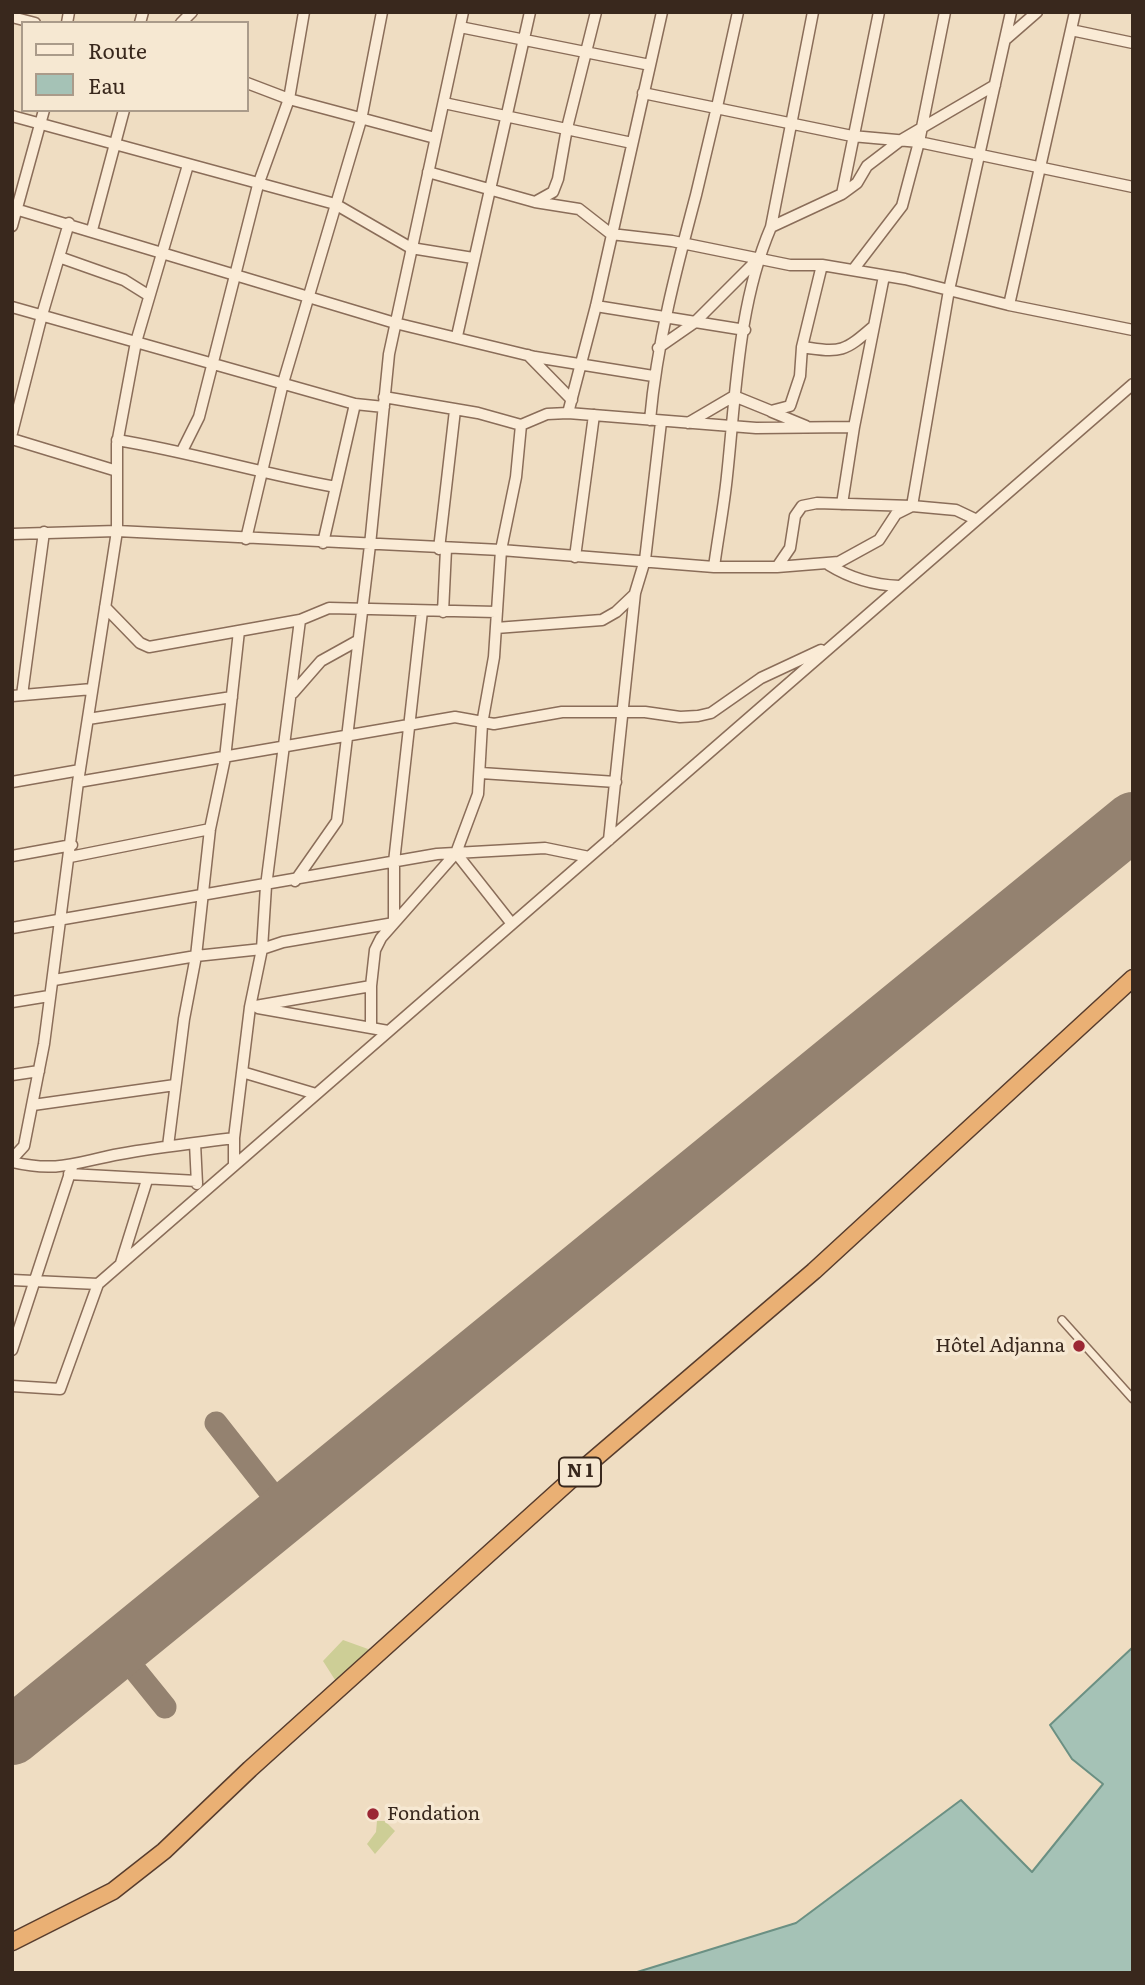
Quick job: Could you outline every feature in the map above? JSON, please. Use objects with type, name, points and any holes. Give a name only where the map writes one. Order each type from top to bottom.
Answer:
[{"type":"highway","name":"N 1","points":[[12,1942],[113,1891],[164,1851],[250,1769],[584,1467],[814,1271],[1133,978]]},
{"type":"street","points":[[182,450],[199,417],[258,185],[289,99],[304,12]]},
{"type":"street","points":[[246,539],[284,383],[361,120],[382,12]]},
{"type":"street","points":[[295,881],[337,821],[395,323],[463,12]]},
{"type":"street","points":[[457,336],[530,12]]},
{"type":"street","points":[[535,202],[553,192],[558,179],[566,128],[596,12]]},
{"type":"street","points":[[568,413],[596,306],[662,12]]},
{"type":"street","points":[[608,840],[635,593],[645,561],[656,421],[653,376],[664,316],[717,110],[738,12]]},
{"type":"street","points":[[713,567],[734,396],[757,259],[771,227],[813,12]]},
{"type":"street","points":[[842,194],[879,12]]},
{"type":"street","points":[[853,270],[902,206],[919,142],[945,12]]},
{"type":"street","points":[[912,506],[948,290],[1012,12]]},
{"type":"street","points":[[1005,40],[1037,12]]},
{"type":"street","points":[[1009,305],[1075,12]]},
{"type":"street","points":[[460,27],[650,65]]},
{"type":"street","points":[[1071,30],[1132,42]]},
{"type":"street","points":[[248,83],[289,99],[435,138]]},
{"type":"street","points":[[771,227],[842,194],[857,183],[867,166],[901,139],[995,85]]},
{"type":"street","points":[[643,93],[852,136],[919,142],[1133,187]]},
{"type":"street","points":[[444,103],[632,144]]},
{"type":"street","points":[[12,226],[43,112]]},
{"type":"street","points":[[92,230],[123,112]]},
{"type":"street","points":[[12,116],[335,204],[411,248],[473,258]]},
{"type":"street","points":[[188,165],[136,341],[117,440],[117,531],[78,782],[54,980],[48,996],[39,1071],[24,1146],[12,1161],[33,1167],[147,1180],[197,1181]]},
{"type":"street","points":[[428,172],[535,202],[579,209],[611,234],[790,265],[822,265],[853,270],[1133,330]]},
{"type":"street","points":[[15,209],[69,223],[308,299],[395,323],[528,355],[653,376]]},
{"type":"street","points":[[12,433],[41,315],[69,223]]},
{"type":"street","points":[[59,257],[124,280],[148,296]]},
{"type":"street","points":[[658,348],[694,323],[757,259]]},
{"type":"street","points":[[771,411],[790,406],[800,376],[802,347],[822,265]]},
{"type":"street","points":[[842,504],[854,427],[884,276]]},
{"type":"street","points":[[596,306],[745,330]]},
{"type":"street","points":[[12,307],[355,404],[384,402],[455,410],[521,425],[538,416],[568,413],[732,427],[854,427]]},
{"type":"street","points":[[802,347],[836,352],[855,343],[874,326]]},
{"type":"street","points":[[528,355],[572,400]]},
{"type":"street","points":[[12,1386],[60,1389],[98,1284],[1133,384]]},
{"type":"street","points":[[734,396],[810,428]]},
{"type":"street","points":[[687,424],[734,396]]},
{"type":"street","points":[[323,543],[355,404]]},
{"type":"street","points":[[443,612],[442,549],[455,410]]},
{"type":"street","points":[[575,556],[594,415]]},
{"type":"street","points":[[371,1028],[371,986],[375,950],[394,923],[456,853],[465,824],[476,805],[481,773],[482,724],[490,685],[496,628],[501,550],[516,477],[521,425]]},
{"type":"street","points":[[12,439],[117,471]]},
{"type":"street","points":[[117,440],[182,450],[264,473],[336,487]]},
{"type":"street","points":[[778,567],[790,548],[795,516],[802,506],[912,506],[956,510],[975,519]]},
{"type":"street","points":[[12,534],[117,531],[501,550],[713,567],[778,567],[829,565],[879,540],[896,514],[912,506]]},
{"type":"street","points":[[44,532],[17,695],[92,689]]},
{"type":"street","points":[[829,565],[842,573],[872,583],[899,586]]},
{"type":"street","points":[[496,628],[602,620],[616,612],[635,593]]},
{"type":"street","points":[[106,607],[144,646],[300,620],[326,609],[496,612]]},
{"type":"street","points":[[394,923],[394,862],[422,611]]},
{"type":"street","points":[[234,1165],[234,1138],[250,1007],[262,948],[266,886],[286,748],[300,620]]},
{"type":"street","points":[[168,1146],[196,956],[210,829],[225,758],[239,631]]},
{"type":"street","points":[[292,693],[321,661],[357,641]]},
{"type":"street","points":[[78,782],[455,717],[482,724],[514,723],[562,712],[645,712],[680,717],[712,713],[761,678],[834,644]]},
{"type":"street","points":[[88,719],[232,697]]},
{"type":"street","points":[[12,782],[80,770]]},
{"type":"street","points":[[481,773],[616,782]]},
{"type":"street","points":[[70,858],[210,829]]},
{"type":"street","points":[[12,856],[72,845]]},
{"type":"street","points":[[12,929],[456,853],[545,848],[589,858]]},
{"type":"street","points":[[456,853],[512,924]]},
{"type":"street","points":[[54,980],[196,956],[262,948],[394,923]]},
{"type":"street","points":[[250,1007],[371,986]]},
{"type":"street","points":[[12,1002],[48,996]]},
{"type":"street","points":[[250,1007],[388,1031]]},
{"type":"street","points":[[12,1075],[39,1071]]},
{"type":"street","points":[[242,1072],[316,1094]]},
{"type":"street","points":[[33,1105],[175,1085]]},
{"type":"street","points":[[70,1170],[118,1154],[234,1138]]},
{"type":"street","points":[[195,1143],[198,1196]]},
{"type":"street","points":[[12,1148],[24,1146]]},
{"type":"street","points":[[12,1350],[70,1170]]},
{"type":"street","points":[[121,1263],[147,1180]]},
{"type":"street","points":[[12,1280],[98,1284]]},
{"type":"street","points":[[1062,1320],[1133,1399]]},
{"type":"green space","points":[[343,1640],[368,1649],[369,1660],[337,1683],[323,1661]]},
{"type":"green space","points":[[377,1821],[385,1821],[395,1831],[375,1854],[367,1844],[376,1832]]},
{"type":"water","points":[[1133,1647],[1133,1973],[634,1973],[796,1923],[961,1800],[1032,1872],[1103,1784],[1072,1759],[1050,1725]]},
{"type":"taxiway","points":[[216,1423],[286,1512]]},
{"type":"taxiway","points":[[118,1649],[165,1707]]},
{"type":"runway","points":[[12,1736],[1133,821]]},
{"type":"place","name":"Hôtel Adjanna","points":[[1079,1346]]},
{"type":"place","name":"Fondation","points":[[373,1814]]}]
